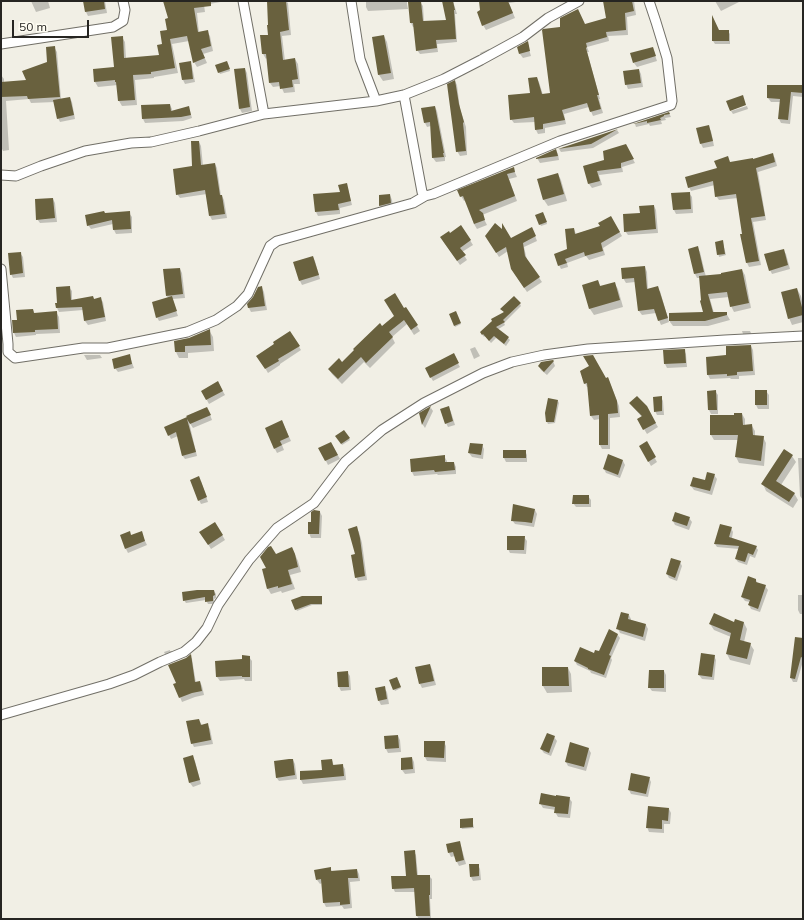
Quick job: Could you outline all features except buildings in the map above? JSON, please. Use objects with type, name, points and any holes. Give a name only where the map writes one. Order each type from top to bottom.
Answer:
[{"type":"street","points":[[1,44],[113,27],[123,21],[125,10],[123,1]]},
{"type":"street","points":[[243,1],[264,114]]},
{"type":"street","points":[[351,1],[360,59],[376,101]]},
{"type":"street","points":[[1,175],[16,176],[41,166],[85,152],[130,143],[151,142],[264,114],[376,101],[404,95],[444,79],[524,37],[548,18],[579,1]]},
{"type":"street","points":[[1,269],[8,352],[15,358],[83,348],[108,348],[187,332],[216,320],[237,306],[248,294],[270,246],[278,241],[413,203],[425,196],[560,141],[671,105],[672,101],[667,58],[649,1]]},
{"type":"street","points":[[404,95],[422,192],[425,196]]},
{"type":"street","points":[[1,715],[109,684],[134,675],[184,652],[196,642],[207,628],[218,605],[249,560],[277,528],[314,503],[346,462],[382,430],[424,403],[483,373],[512,362],[544,355],[588,349],[803,336]]}]
